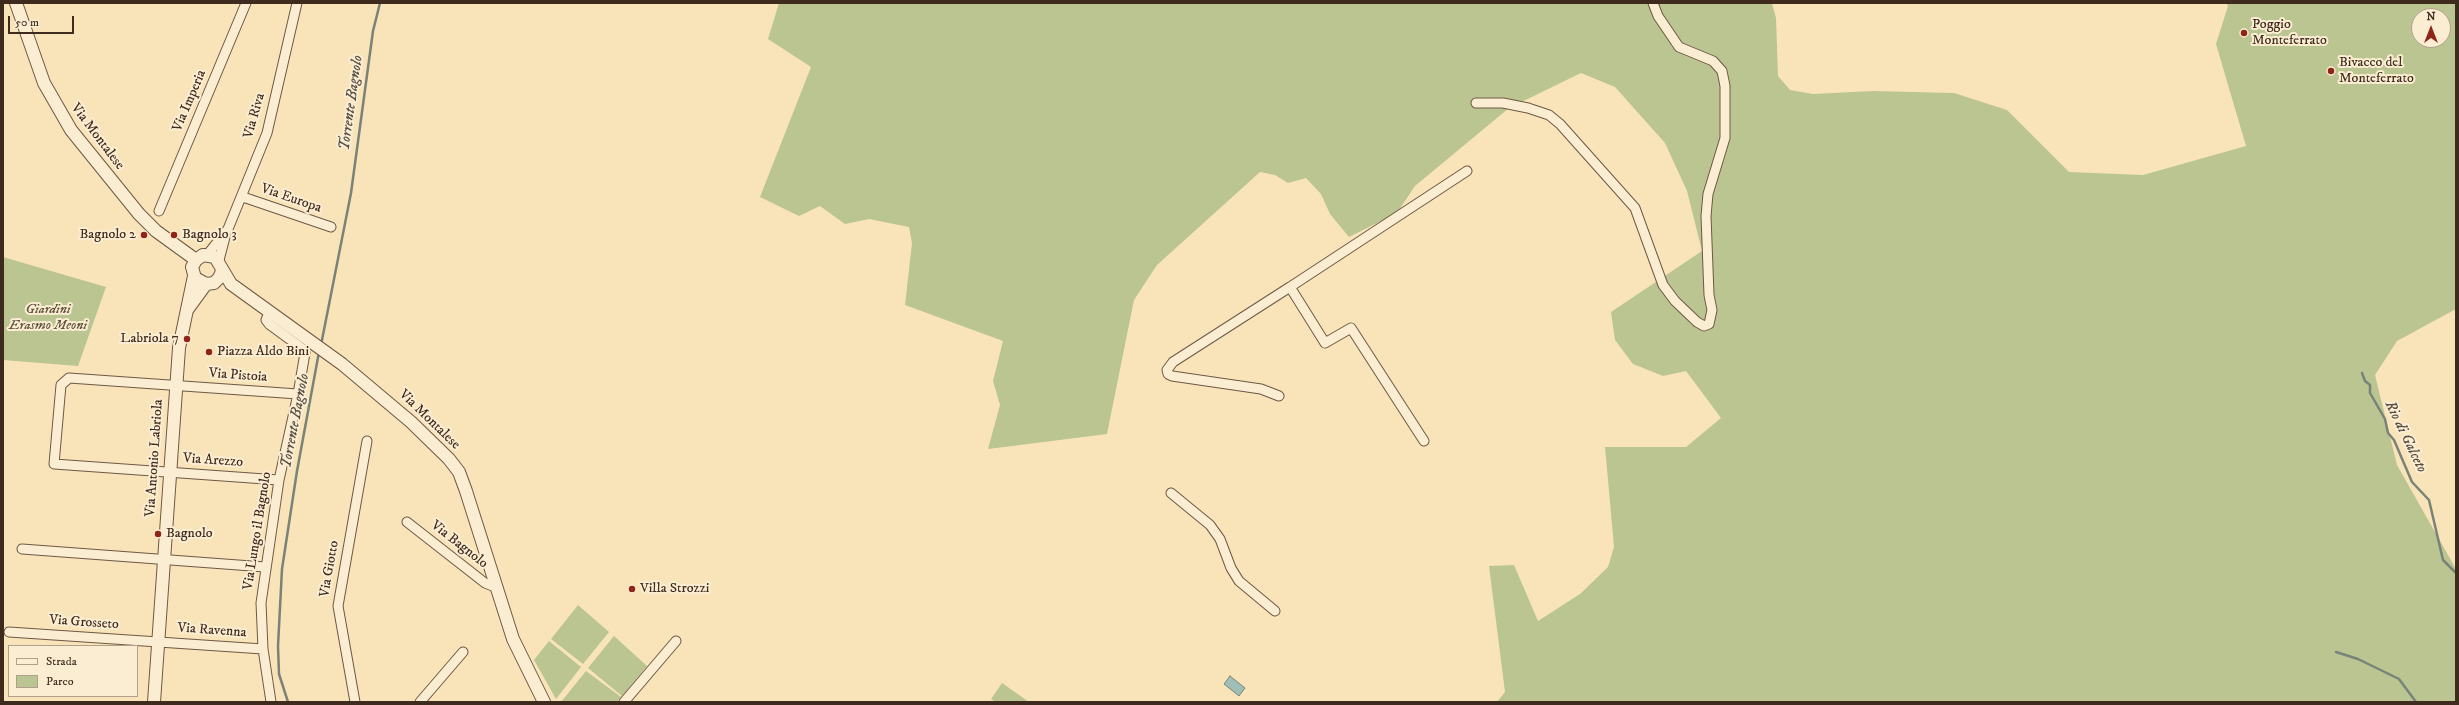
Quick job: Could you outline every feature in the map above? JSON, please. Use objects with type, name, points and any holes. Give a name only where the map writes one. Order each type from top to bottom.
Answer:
[{"type":"street","name":"Via Montalese","points":[[16,3],[44,83],[71,130],[139,214],[156,231],[196,260]]},
{"type":"street","name":"Via Imperia","points":[[159,211],[246,3]]},
{"type":"street","name":"Via Riva","points":[[207,255],[226,232],[243,197],[267,133],[297,3]]},
{"type":"street","points":[[1476,103],[1503,103],[1528,108],[1549,115],[1560,124],[1634,208],[1663,285],[1697,322],[1704,326],[1710,324],[1712,310],[1709,295],[1706,216],[1708,194],[1725,138],[1727,110],[1725,86],[1722,71],[1713,61],[1679,47],[1658,16],[1653,3]]},
{"type":"street","points":[[1279,396],[1261,389],[1204,382],[1172,376],[1168,374],[1167,370],[1173,362],[1467,171]]},
{"type":"street","name":"Via Europa","points":[[243,197],[331,227]]},
{"type":"street","name":"Via Riva","points":[[220,266],[226,232]]},
{"type":"street","name":"Via Montalese","points":[[207,255],[220,266],[231,284],[269,313],[325,351],[383,397],[449,459],[459,472],[513,639],[544,702]]},
{"type":"street","points":[[207,255],[196,260],[192,267],[194,276],[199,282],[206,284],[214,283],[219,278],[220,266]]},
{"type":"street","name":"Via Antonio Labriola","points":[[154,702],[175,386],[185,313],[194,276]]},
{"type":"street","name":"Via Antonio Labriola","points":[[185,313],[206,284]]},
{"type":"street","points":[[1290,287],[1325,343],[1351,328],[1424,441]]},
{"type":"street","name":"Via Lungo il Bagnolo","points":[[269,313],[266,320],[269,324],[302,349],[305,353],[298,394],[279,480],[265,567],[261,603],[263,649],[271,702]]},
{"type":"street","name":"Via Pistoia","points":[[70,378],[298,394]]},
{"type":"street","name":"Via Arezzo","points":[[70,378],[61,385],[54,464],[279,480]]},
{"type":"street","name":"Via Giotto","points":[[355,702],[338,606],[367,441]]},
{"type":"street","points":[[1171,493],[1210,525],[1220,539],[1239,581],[1275,611]]},
{"type":"street","name":"Via Bagnolo","points":[[407,522],[485,583],[495,587]]},
{"type":"street","points":[[22,549],[163,558],[265,567]]},
{"type":"street","name":"Via Grosseto","points":[[9,632],[158,642]]},
{"type":"street","points":[[624,702],[676,641]]},
{"type":"street","name":"Via Ravenna","points":[[158,642],[263,649]]},
{"type":"street","points":[[420,702],[463,652]]},
{"type":"green space","points":[[779,3],[1772,3],[1776,18],[1778,76],[1790,90],[1813,94],[1873,91],[1954,93],[2007,110],[2069,172],[2143,175],[2246,146],[2216,44],[2228,6],[2226,3],[2456,3],[2456,309],[2397,341],[2375,375],[2397,465],[2456,569],[2456,702],[1497,702],[1505,692],[1489,566],[1514,565],[1538,621],[1580,594],[1608,567],[1614,547],[1605,447],[1686,447],[1721,418],[1686,371],[1663,376],[1633,364],[1615,340],[1611,312],[1702,251],[1687,191],[1665,143],[1615,87],[1581,73],[1509,108],[1415,186],[1397,213],[1349,237],[1330,214],[1321,194],[1306,178],[1288,183],[1275,175],[1260,172],[1157,265],[1134,300],[1107,434],[988,449],[1000,405],[993,381],[1003,341],[905,305],[912,243],[909,227],[869,219],[845,224],[820,206],[799,216],[760,197],[811,67],[768,39]]},
{"type":"green space","name":"Giardini Erasmo Meoni","points":[[3,257],[106,287],[78,366],[3,360]]},
{"type":"green space","points":[[578,605],[609,632],[583,664],[551,639]]},
{"type":"green space","points":[[614,636],[647,666],[622,696],[588,668]]},
{"type":"green space","points":[[549,641],[581,667],[556,699],[534,660]]},
{"type":"green space","points":[[586,671],[621,697],[617,702],[561,702]]},
{"type":"green space","points":[[1002,683],[1029,702],[996,702],[991,699]]},
{"type":"water","points":[[1230,676],[1245,688],[1239,696],[1224,684]]},
{"type":"waterway","name":"Torrente Bagnolo","points":[[321,345],[351,193],[373,31],[380,3]]},
{"type":"waterway","name":"Torrente Bagnolo","points":[[288,702],[279,674],[278,646],[282,569],[297,471],[319,352]]},
{"type":"waterway","name":"Rio di Galceto","points":[[2362,373],[2365,381],[2370,385],[2370,393],[2385,419],[2388,433],[2394,440],[2412,482],[2429,500],[2443,560],[2456,573]]},
{"type":"waterway","name":"Rio di Galceto","points":[[2336,652],[2358,659],[2399,679],[2416,702]]},
{"type":"place","name":"Poggio Monteferrato","points":[[2244,33]]},
{"type":"place","name":"Bivacco del Monteferrato","points":[[2331,71]]},
{"type":"place","name":"Bagnolo 2","points":[[144,235]]},
{"type":"place","name":"Bagnolo 3","points":[[174,235]]},
{"type":"place","name":"Labriola 7","points":[[187,339]]},
{"type":"place","name":"Piazza Aldo Bini","points":[[209,352]]},
{"type":"place","name":"Bagnolo","points":[[158,534]]},
{"type":"place","name":"Villa Strozzi","points":[[632,589]]}]
